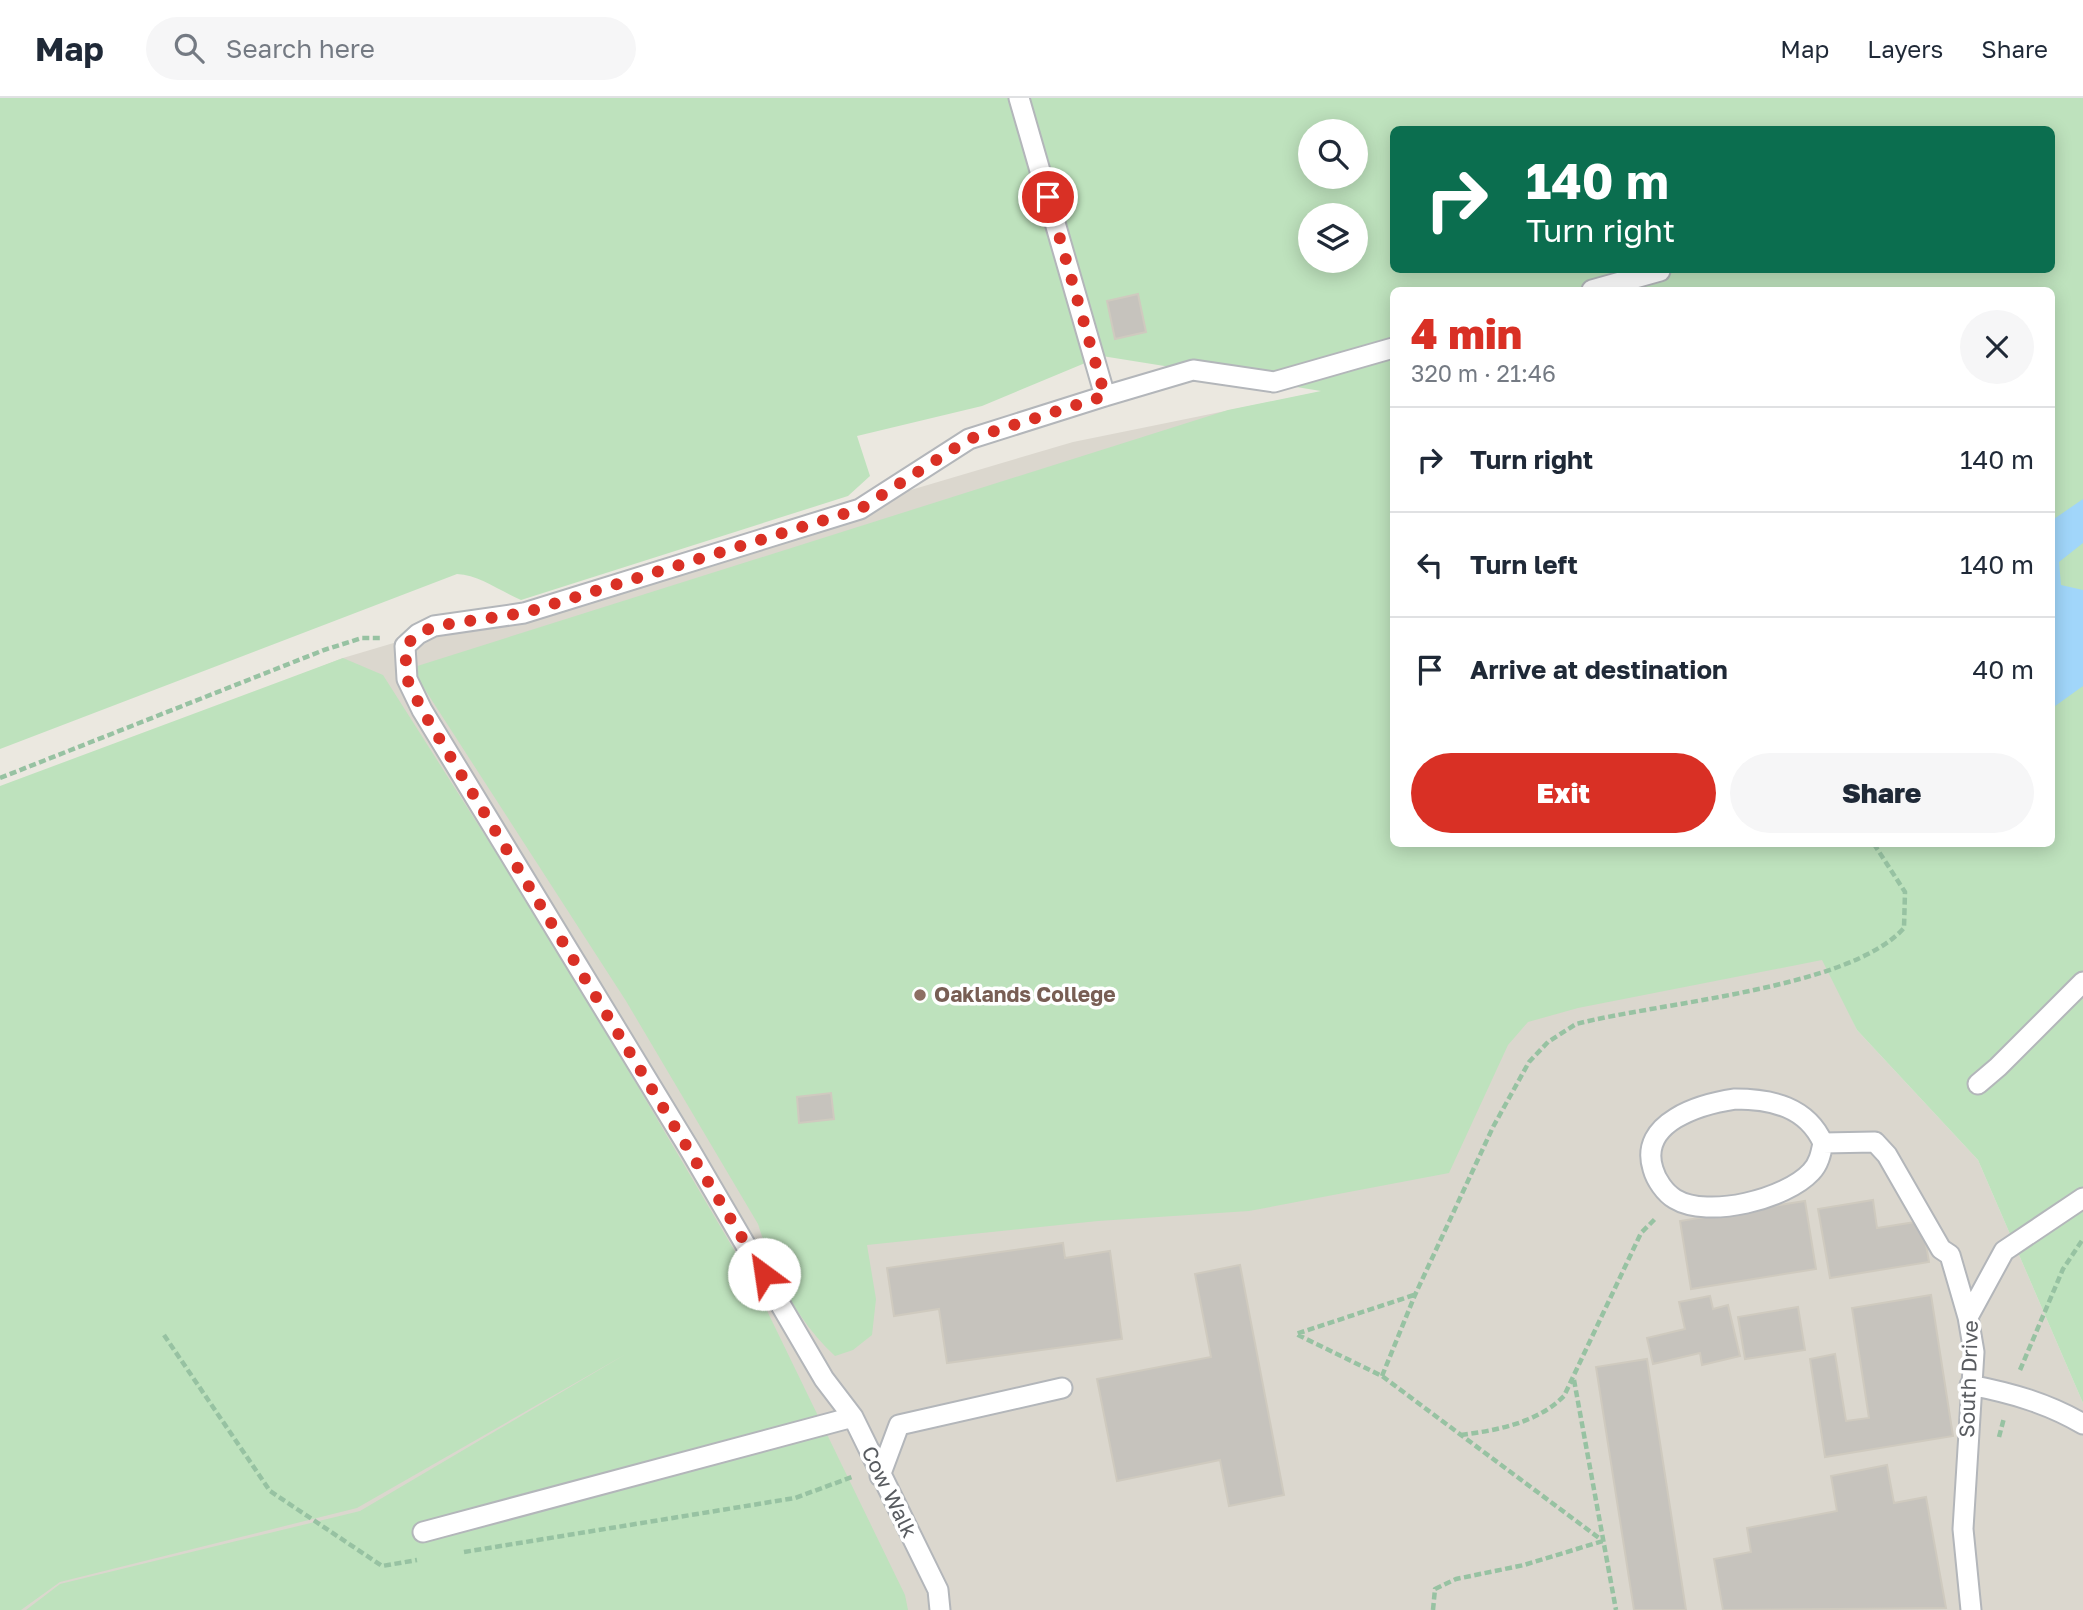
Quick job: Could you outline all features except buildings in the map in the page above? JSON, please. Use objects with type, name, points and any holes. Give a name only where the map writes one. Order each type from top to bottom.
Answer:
[{"type":"lane","points":[[1019,98],[1105,396]]},
{"type":"lane","points":[[1603,287],[1653,273]]},
{"type":"lane","points":[[405,646],[418,634],[435,626],[524,613],[860,509],[969,439],[1105,396],[1193,370],[1274,382],[1390,349]]},
{"type":"lane","name":"Cow Walk","points":[[405,646],[407,679],[422,710],[697,1162],[824,1379],[853,1417],[938,1590],[940,1610]]},
{"type":"lane","points":[[1978,1084],[1998,1068],[2083,982]]},
{"type":"lane","points":[[1762,1099],[1784,1105],[1804,1116],[1817,1129],[1823,1143],[1813,1171],[1777,1194],[1745,1203],[1716,1207],[1690,1205],[1673,1198],[1657,1180],[1651,1154],[1665,1126],[1680,1114],[1705,1104],[1762,1099]]},
{"type":"lane","points":[[1823,1143],[1875,1142],[1886,1155],[1941,1249],[1950,1255],[1968,1317]]},
{"type":"lane","name":"South Drive","points":[[1971,1610],[1963,1529],[1974,1352],[1968,1317],[2004,1251],[2083,1198]]},
{"type":"lane","points":[[1970,1385],[2011,1393],[2055,1408],[2083,1424]]},
{"type":"lane","points":[[880,1476],[899,1425],[1062,1388]]},
{"type":"lane","points":[[423,1532],[853,1417]]},
{"type":"path","points":[[0,778],[347,642],[379,638],[405,646]]},
{"type":"path","points":[[1382,1376],[1415,1295],[1493,1127],[1529,1062],[1548,1041],[1576,1024],[1607,1016],[1800,979],[1851,964],[1890,943],[1904,928],[1905,892],[1876,847]]},
{"type":"path","points":[[1460,1435],[1492,1430],[1549,1411],[1564,1396],[1641,1233],[1673,1198]]},
{"type":"path","points":[[1415,1295],[1296,1334],[1382,1376],[1603,1541]]},
{"type":"path","points":[[1573,1378],[1616,1610]]},
{"type":"path","points":[[1433,1610],[1435,1589],[1457,1579],[1524,1565],[1603,1541]]},
{"type":"shaded area","name":"Oaklands College","points":[[1324,391],[1390,824],[1390,847],[1774,847],[1857,1030],[1978,1160],[2083,1403],[2083,1610],[0,1610],[0,792],[343,658],[1073,442]]},
{"type":"green space","points":[[0,98],[2083,98],[2083,1403],[1978,1160],[1857,1030],[1822,960],[1578,1008],[1528,1022],[1508,1045],[1449,1173],[1249,1211],[1098,1221],[867,1245],[876,1299],[872,1335],[853,1350],[835,1356],[809,1328],[779,1278],[758,1224],[626,1001],[411,668],[1228,410],[1321,391],[1102,356],[982,406],[857,436],[870,476],[848,496],[521,600],[457,574],[0,749]]},
{"type":"green space","points":[[343,658],[383,675],[603,1021],[630,1073],[753,1282],[905,1595],[908,1610],[26,1610],[60,1584],[360,1511],[626,1354],[357,1508],[60,1582],[21,1610],[0,1610],[0,786]]},
{"type":"water","points":[[2083,499],[2083,543],[2059,562],[2061,585],[2083,590],[2083,686],[2055,706],[2055,518]]},
{"type":"place","name":"Oaklands College","points":[[920,995]]},
{"type":"route","points":[[764,1274],[422,710],[407,679],[405,646],[418,634],[435,626],[524,613],[860,509],[969,439],[1105,396],[1048,197]]}]
